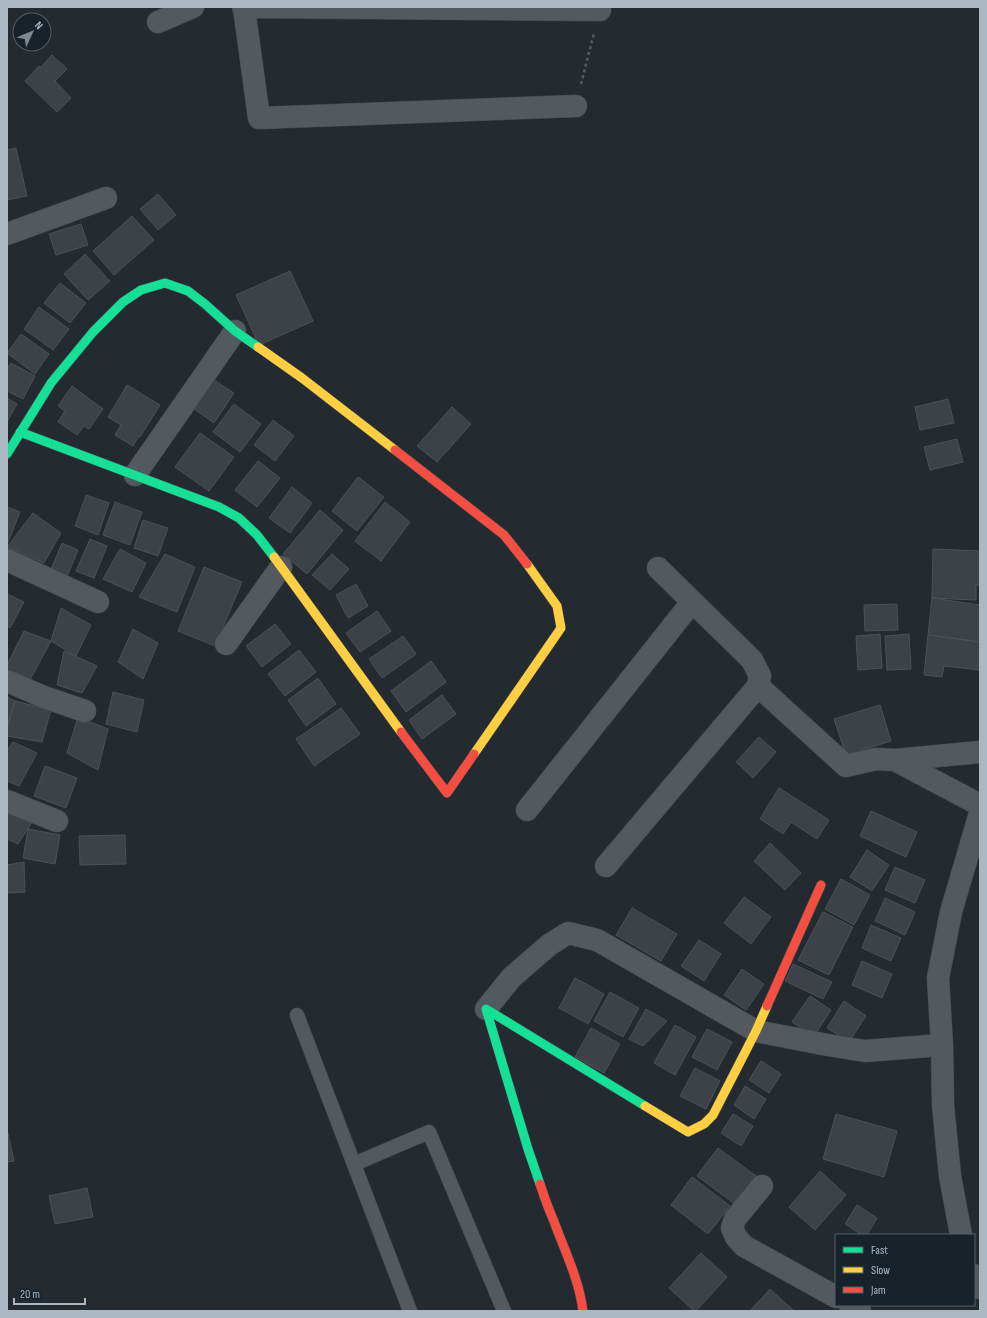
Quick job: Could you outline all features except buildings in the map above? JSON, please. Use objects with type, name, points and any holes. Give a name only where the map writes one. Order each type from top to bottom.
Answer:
[{"type":"street","points":[[158,22],[193,7]]},
{"type":"street","points":[[576,106],[259,118],[244,7],[600,10]]},
{"type":"street","points":[[7,234],[106,198]]},
{"type":"street","points":[[7,454],[20,432],[51,383],[93,332],[123,302],[141,290],[165,283],[188,291],[236,331],[302,378],[504,535],[557,606],[561,628],[447,793],[398,730],[282,567],[257,535],[239,518],[219,507],[20,432]]},
{"type":"street","points":[[135,475],[236,331]]},
{"type":"street","points":[[7,560],[98,602]]},
{"type":"street","points":[[226,644],[282,567]]},
{"type":"street","points":[[606,866],[758,686],[760,676],[752,660],[658,568]]},
{"type":"street","points":[[528,810],[692,602]]},
{"type":"street","points":[[7,681],[44,697],[85,711]]},
{"type":"street","points":[[758,686],[846,766],[876,758],[895,760],[980,752]]},
{"type":"street","points":[[895,760],[980,805]]},
{"type":"street","points":[[7,801],[57,821]]},
{"type":"street","points":[[961,1234],[949,1168],[943,1105],[942,1045],[938,978],[951,912],[980,812]]},
{"type":"street","points":[[486,1009],[688,1132],[704,1124],[713,1115],[756,1030],[821,886]]},
{"type":"street","points":[[486,1009],[512,977],[549,945],[568,934],[597,940],[756,1030],[865,1051],[942,1045]]},
{"type":"street","points":[[486,1009],[528,1149],[552,1218],[572,1267],[582,1302],[583,1311]]},
{"type":"street","points":[[762,1186],[735,1219],[732,1228],[736,1238],[744,1246],[835,1296]]},
{"type":"street","points":[[975,1277],[980,1288]]},
{"type":"lane","points":[[297,1015],[410,1311]]},
{"type":"lane","points":[[354,1164],[429,1132],[504,1311]]},
{"type":"path","points":[[576,106],[600,10]]},
{"type":"traffic: fast","points":[[7,454],[51,383],[93,332],[123,302],[141,290],[165,283],[188,291],[235,331],[258,347]]},
{"type":"traffic: fast","points":[[20,432],[219,507],[239,518],[257,535],[274,557]]},
{"type":"traffic: fast","points":[[540,1184],[486,1009],[645,1106]]},
{"type":"traffic: slow","points":[[258,347],[302,378],[395,450]]},
{"type":"traffic: slow","points":[[274,557],[401,732]]},
{"type":"traffic: slow","points":[[474,754],[561,628],[557,606],[527,564]]},
{"type":"traffic: slow","points":[[645,1106],[688,1132],[704,1124],[713,1115],[756,1031],[767,1006]]},
{"type":"traffic: jam","points":[[395,450],[504,535],[527,564]]},
{"type":"traffic: jam","points":[[401,732],[447,793],[474,754]]},
{"type":"traffic: jam","points":[[767,1006],[821,885]]},
{"type":"traffic: jam","points":[[540,1184],[575,1276],[583,1311]]}]
